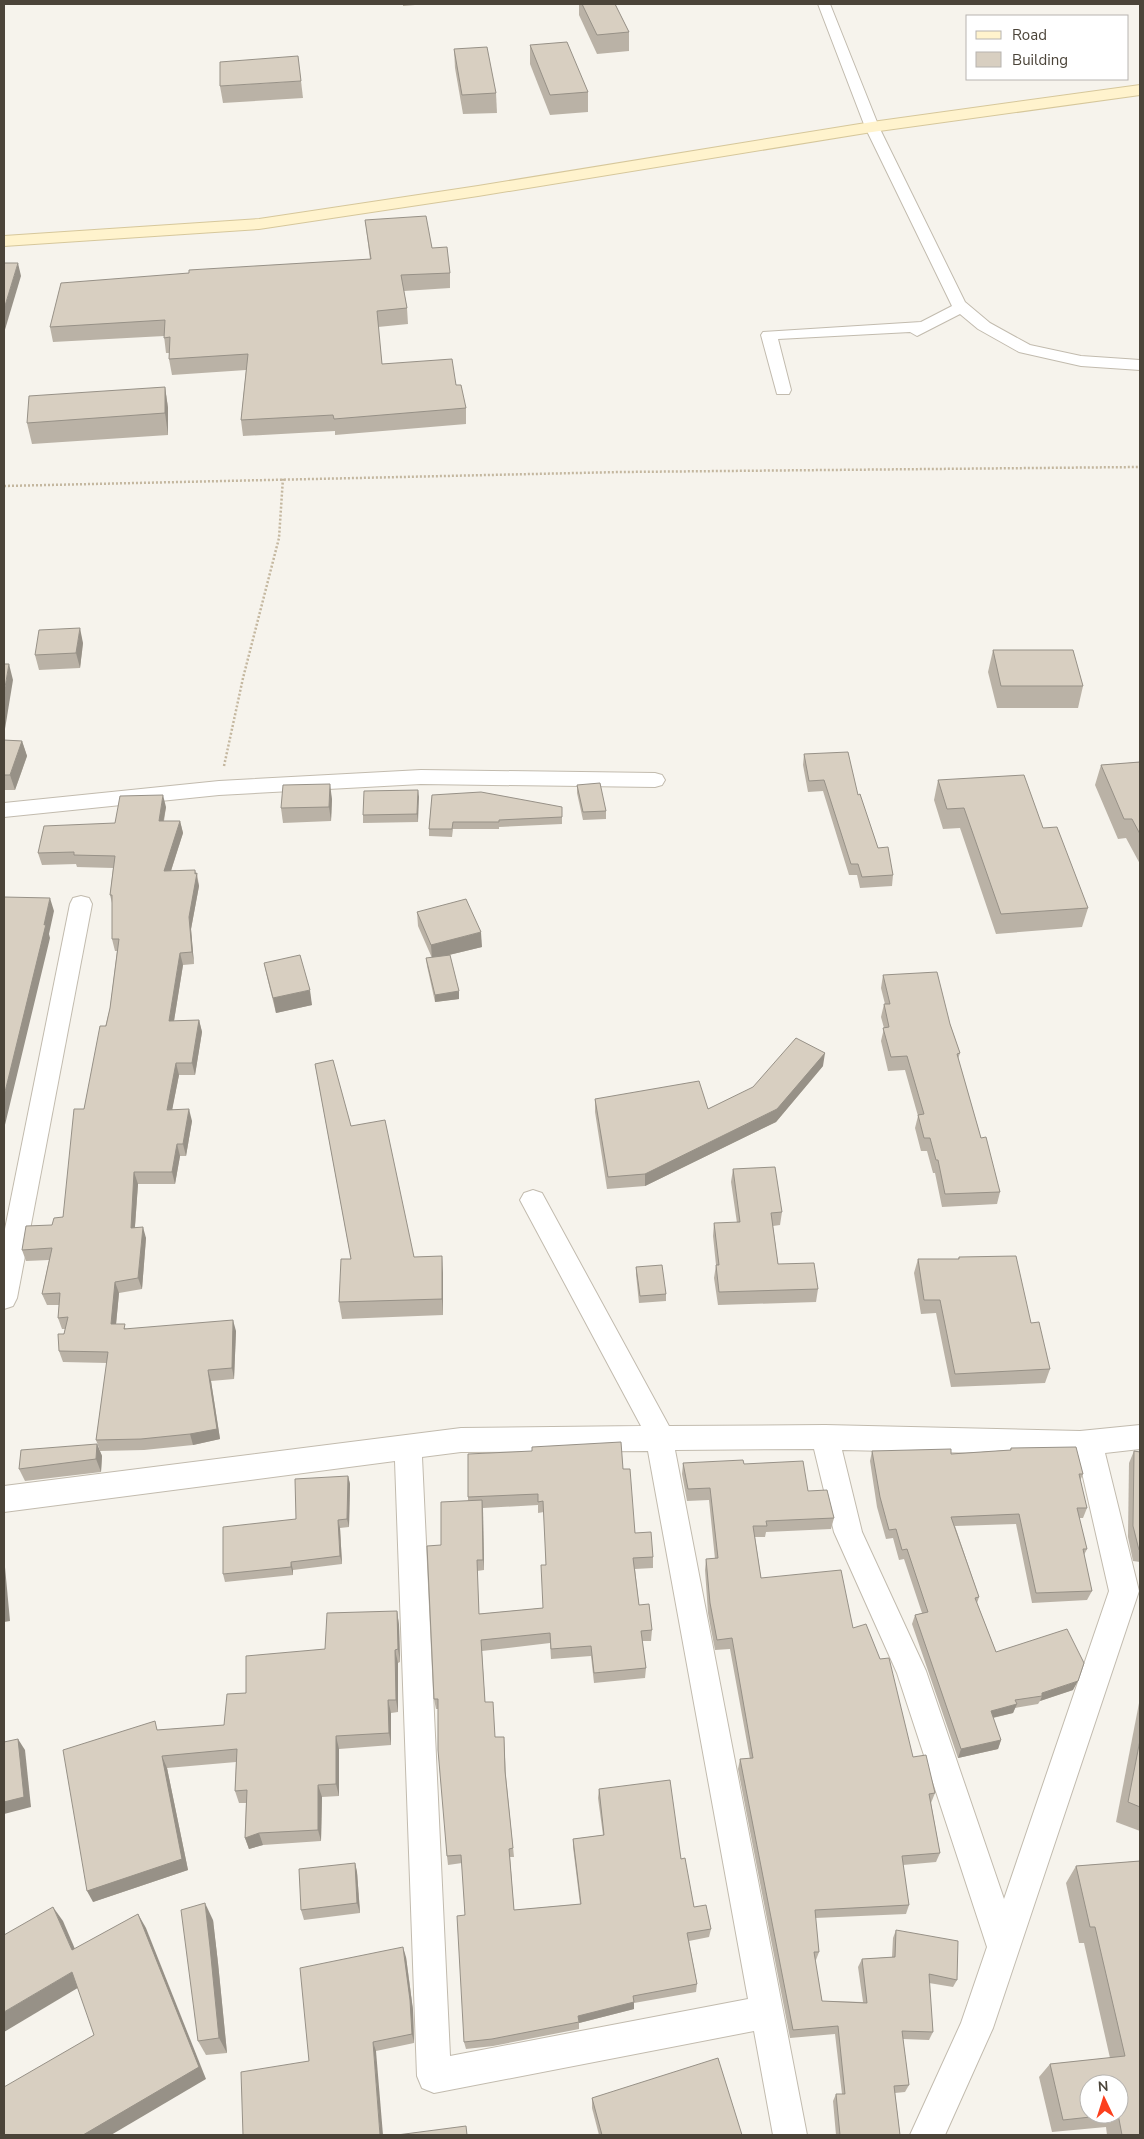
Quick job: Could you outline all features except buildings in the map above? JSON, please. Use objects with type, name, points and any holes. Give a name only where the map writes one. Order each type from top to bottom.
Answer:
[{"type":"street","points":[[824,4],[872,127],[958,304],[984,326],[1025,349],[1081,360],[1140,365]]},
{"type":"street","points":[[4,241],[259,224],[872,127],[1140,90]]},
{"type":"street","points":[[783,390],[769,334],[920,329],[962,307]]},
{"type":"street","points":[[4,810],[220,788],[421,777],[655,780]]},
{"type":"street","points":[[4,1298],[13,1208],[81,904]]},
{"type":"street","points":[[533,1200],[658,1431],[790,2135]]},
{"type":"street","points":[[825,1437],[848,1532],[911,1672],[1004,1948]]},
{"type":"street","points":[[4,1499],[461,1440],[825,1437],[1089,1442],[1140,1437]]},
{"type":"street","points":[[927,2135],[976,2028],[1132,1588],[1089,1442]]},
{"type":"street","points":[[408,1447],[434,2076],[767,2012]]},
{"type":"path","points":[[4,486],[283,478],[611,472],[1140,467]]},
{"type":"path","points":[[220,788],[243,678],[280,538],[283,478]]}]
